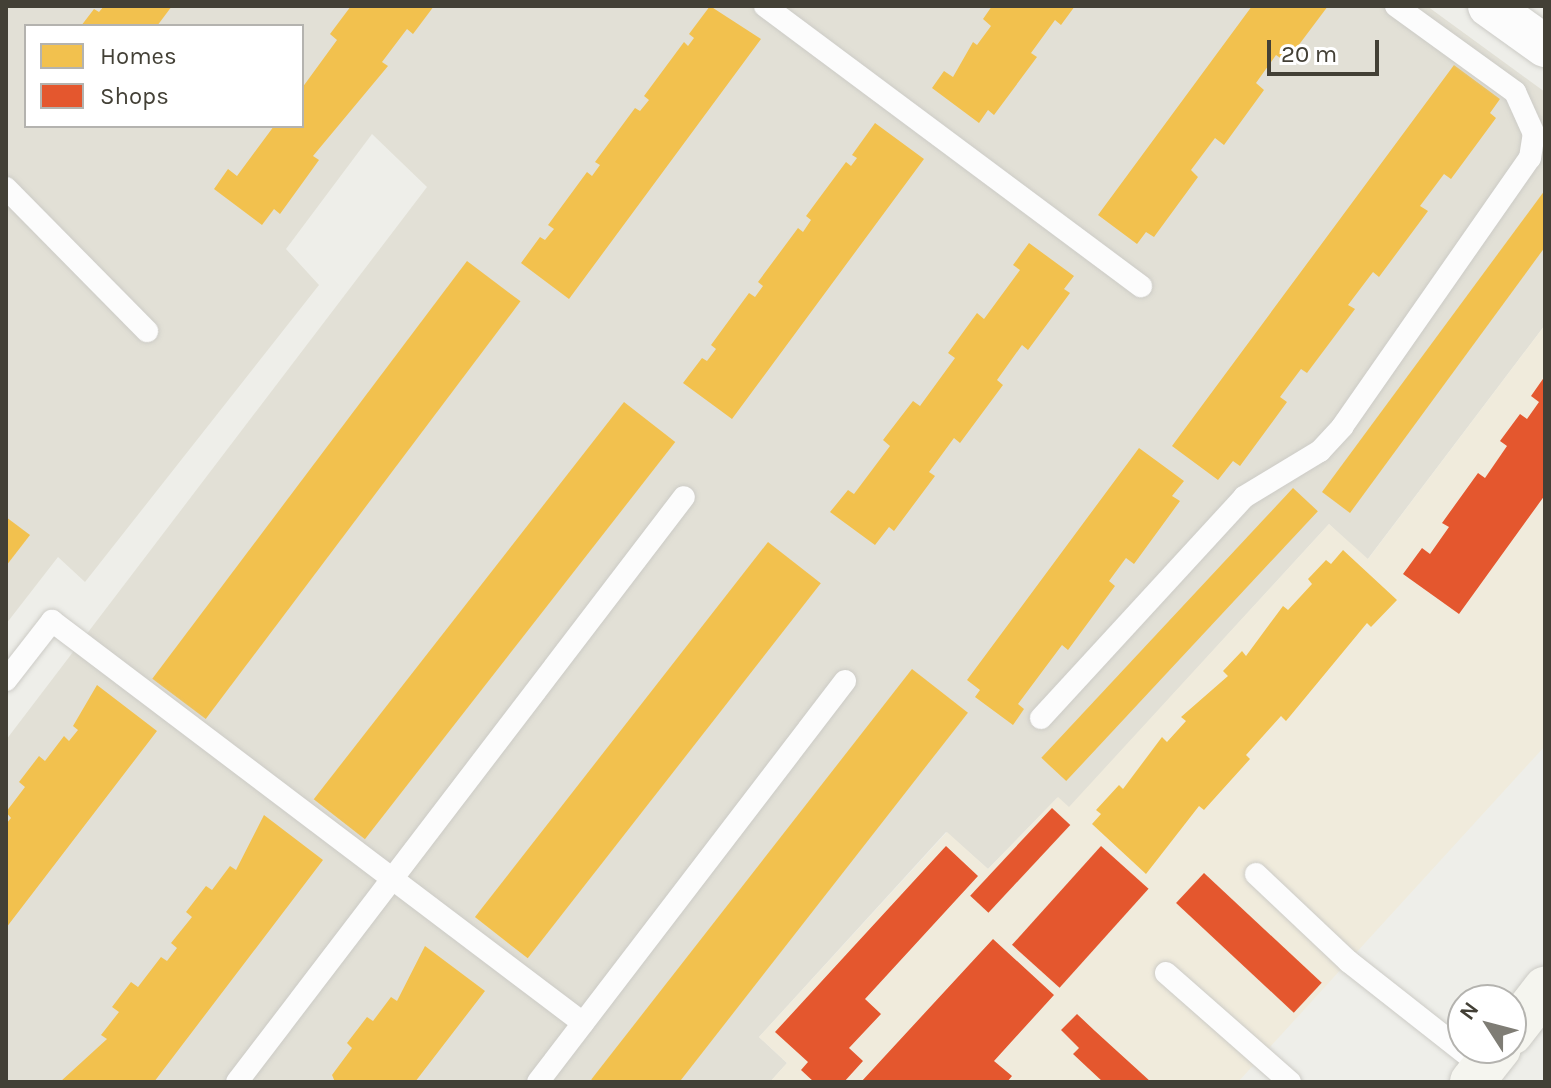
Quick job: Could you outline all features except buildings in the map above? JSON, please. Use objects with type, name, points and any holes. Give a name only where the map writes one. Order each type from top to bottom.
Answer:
[{"type":"main road","points":[[1527,1012],[1545,989]]},
{"type":"street","points":[[1489,6],[1545,46]]},
{"type":"lane","points":[[765,6],[1141,286]]},
{"type":"lane","points":[[1041,718],[1244,497],[1320,451],[1342,427],[1530,158],[1534,134],[1515,92],[1396,6]]},
{"type":"lane","points":[[6,188],[147,331]]},
{"type":"lane","points":[[237,1082],[684,497]]},
{"type":"lane","points":[[6,680],[52,621],[583,1023]]},
{"type":"lane","points":[[538,1082],[845,681]]},
{"type":"lane","points":[[1256,874],[1348,961],[1485,1066]]},
{"type":"lane","points":[[1166,973],[1290,1082]]},
{"type":"shaded area","points":[[6,6],[1427,6],[1545,92],[1545,325],[1367,560],[1329,524],[1069,808],[1057,798],[988,869],[946,832],[759,1037],[787,1063],[770,1082],[6,1082],[6,740],[427,187],[372,134],[286,249],[319,285],[85,582],[58,557],[6,624]]},
{"type":"shaded area","points":[[1545,325],[1545,746],[1238,1082],[770,1082],[787,1063],[759,1037],[947,832],[988,869],[1058,797],[1069,807],[1329,524],[1368,559]]}]
